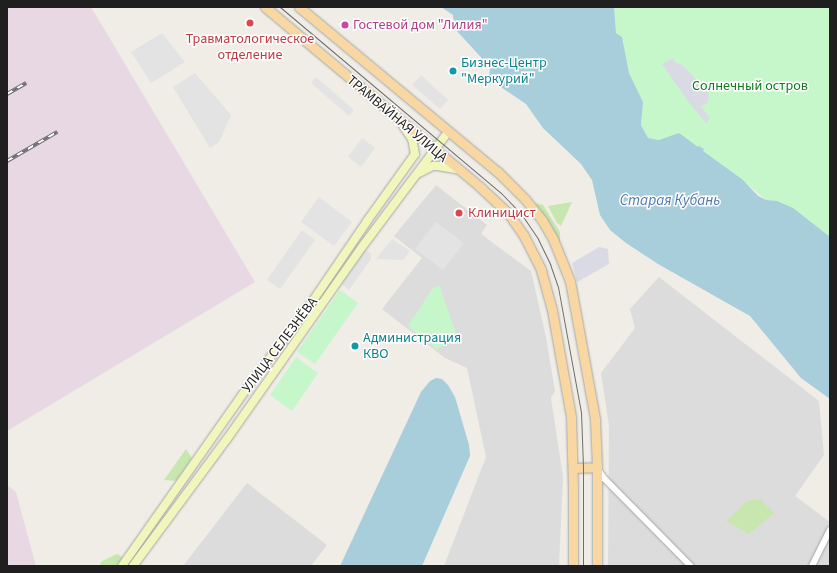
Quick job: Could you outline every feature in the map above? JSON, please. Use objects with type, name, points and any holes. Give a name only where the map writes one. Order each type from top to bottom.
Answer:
[{"type":"main road","name":"ТРАМВАЙНАЯ УЛИЦА","points":[[265,7],[460,170],[496,202],[524,236],[541,270],[552,310],[571,417],[573,468],[573,566]]},
{"type":"main road","name":"ТРАМВАЙНАЯ УЛИЦА","points":[[299,7],[512,185],[542,220],[553,239],[570,281],[590,382],[595,419],[597,468],[597,566]]},
{"type":"main road","name":"УЛИЦА СЕЛЕЗНЁВА","points":[[122,566],[250,384],[310,305],[415,154],[412,139],[401,122]]},
{"type":"main road","name":"УЛИЦА СЕЛЕЗНЁВА","points":[[133,566],[223,445],[416,174],[448,132]]},
{"type":"main road","points":[[416,174],[433,166],[460,170]]},
{"type":"main road","points":[[573,468],[597,468]]},
{"type":"street","points":[[597,468],[605,479],[691,566]]},
{"type":"street","points":[[812,566],[830,530]]},
{"type":"shaded area","points":[[7,7],[91,7],[255,282],[7,431]]},
{"type":"shaded area","points":[[162,33],[185,62],[151,83],[131,52]]},
{"type":"shaded area","points":[[673,58],[675,62],[682,65],[707,90],[709,97],[707,103],[701,106],[710,118],[706,123],[687,100],[662,64]]},
{"type":"shaded area","points":[[195,73],[231,115],[219,142],[210,148],[173,87]]},
{"type":"shaded area","points":[[421,75],[448,100],[440,109],[412,85]]},
{"type":"shaded area","points":[[316,77],[354,110],[349,116],[311,83]]},
{"type":"shaded area","points":[[362,138],[375,148],[361,167],[348,157]]},
{"type":"shaded area","points":[[436,185],[487,225],[481,234],[531,271],[546,337],[555,391],[551,398],[563,477],[559,566],[444,566],[486,457],[467,368],[445,358],[382,309],[422,258],[394,236]]},
{"type":"shaded area","points":[[319,197],[352,222],[334,246],[301,222]]},
{"type":"shaded area","points":[[436,222],[464,243],[443,270],[415,249]]},
{"type":"shaded area","points":[[302,230],[315,240],[280,289],[267,280]]},
{"type":"shaded area","points":[[392,239],[410,251],[403,260],[376,259]]},
{"type":"shaded area","points":[[362,247],[371,254],[371,259],[349,290],[339,282]]},
{"type":"shaded area","points":[[599,247],[608,249],[609,264],[577,282],[572,263]]},
{"type":"shaded area","points":[[659,277],[819,401],[824,455],[795,496],[830,522],[830,566],[608,566],[609,426],[601,373],[635,328],[630,309]]},
{"type":"shaded area","points":[[247,483],[327,545],[311,566],[183,566]]},
{"type":"shaded area","points":[[7,485],[16,492],[36,566],[7,566]]},
{"type":"green space","name":"Солнечный остров","points":[[614,7],[830,7],[830,237],[777,201],[766,200],[743,180],[659,140],[648,138],[641,125],[643,102],[629,73],[622,37],[616,33]]},
{"type":"green space","points":[[572,202],[561,226],[557,223],[548,206]]},
{"type":"green space","points":[[535,203],[543,205],[560,232],[560,243]]},
{"type":"green space","points":[[439,285],[458,339],[436,349],[408,326],[433,288]]},
{"type":"green space","points":[[340,290],[358,303],[315,364],[297,352]]},
{"type":"green space","points":[[296,357],[318,373],[292,411],[270,395]]},
{"type":"green space","points":[[186,449],[192,458],[176,481],[164,480]]},
{"type":"green space","points":[[760,499],[774,513],[749,534],[726,521],[747,501]]},
{"type":"green space","points":[[117,554],[124,559],[119,566],[99,566],[102,561]]},
{"type":"water","name":"Старая Кубань","points":[[441,7],[614,7],[616,33],[622,37],[629,73],[643,102],[641,125],[648,138],[659,140],[679,133],[698,147],[699,146],[704,149],[703,151],[743,180],[758,196],[766,200],[777,201],[793,208],[830,237],[830,399],[801,378],[750,316],[658,264],[626,243],[610,230],[600,215],[592,180],[581,164],[543,128],[526,104],[489,79],[490,67],[455,29],[453,15]]},
{"type":"water","points":[[436,378],[442,379],[448,385],[455,397],[469,445],[470,456],[422,566],[340,566],[421,392],[430,381]]},
{"type":"tram line","points":[[280,7],[501,193],[522,215],[538,239],[550,264],[558,287],[581,412],[583,467],[583,566]]},
{"type":"railway","points":[[7,94],[26,83]]},
{"type":"railway","points":[[7,161],[57,132]]},
{"type":"place","name":"Травматологическое отделение","points":[[250,23]]},
{"type":"place","name":"Гостевой дом \"Лилия\"","points":[[345,25]]},
{"type":"place","name":"Бизнес-Центр \"Меркурий\"","points":[[453,71]]},
{"type":"place","name":"Клиницист","points":[[459,213]]},
{"type":"place","name":"Администрация КВО","points":[[355,346]]}]
